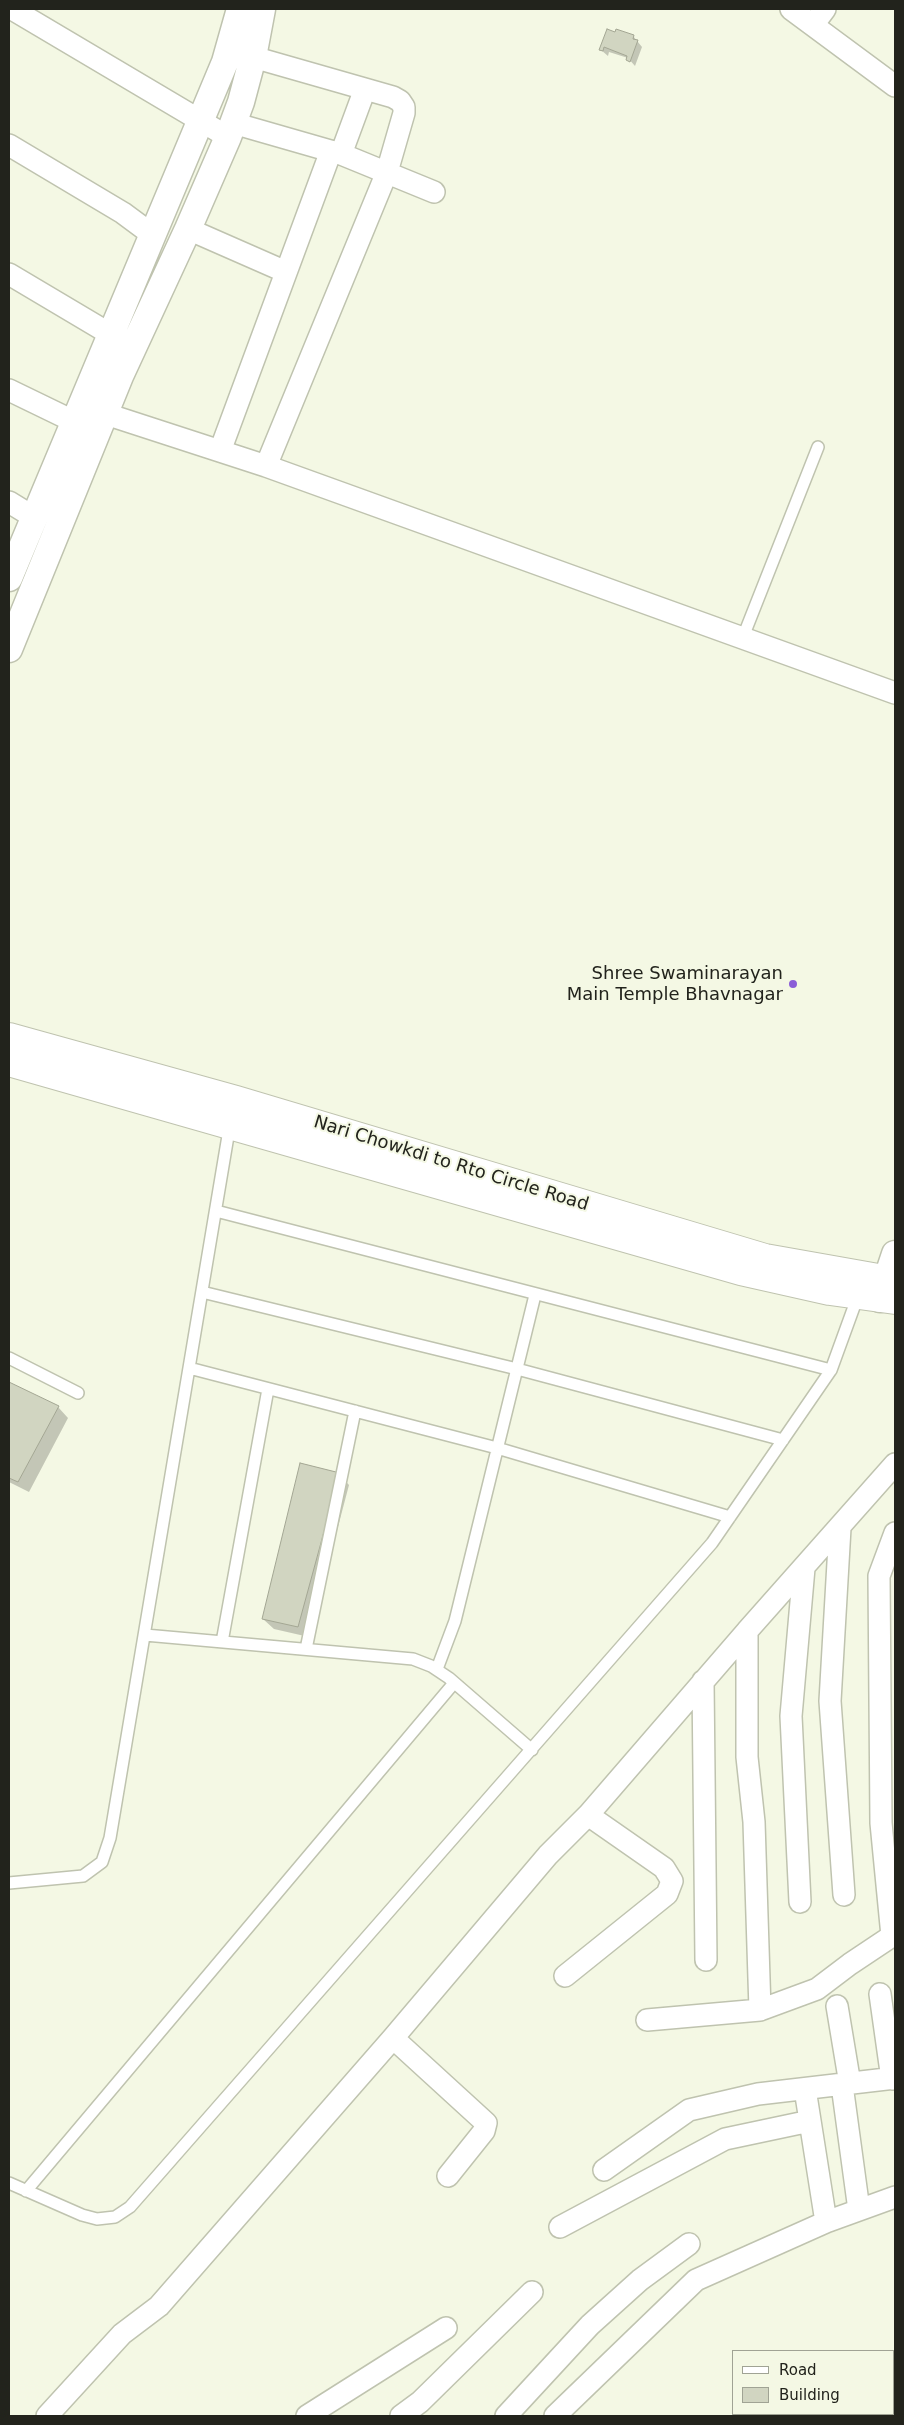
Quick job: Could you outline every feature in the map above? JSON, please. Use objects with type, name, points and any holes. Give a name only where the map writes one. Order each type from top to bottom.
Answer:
[{"type":"highway","name":"Nari Chowkdi to Rto Circle Road","points":[[9,1037],[233,1113],[880,1289]]},
{"type":"highway","points":[[9,1062],[233,1113]]},
{"type":"street","points":[[12,9],[201,120],[230,130],[336,152],[434,192]]},
{"type":"street","points":[[9,649],[88,413],[110,334],[154,236],[225,62],[240,9]]},
{"type":"street","points":[[9,578],[35,518],[88,413],[120,376],[188,230],[230,130],[253,56],[262,9]]},
{"type":"street","points":[[790,9],[819,17],[895,86]]},
{"type":"street","points":[[253,56],[393,97],[400,101],[404,107],[404,113],[387,172],[266,466]]},
{"type":"street","points":[[220,451],[286,272],[336,152],[365,89]]},
{"type":"street","points":[[9,146],[123,213],[154,236]]},
{"type":"street","points":[[188,230],[286,272]]},
{"type":"street","points":[[9,274],[110,334]]},
{"type":"street","points":[[9,390],[266,466],[895,693]]},
{"type":"street","points":[[9,502],[35,518]]},
{"type":"street","points":[[880,1289],[895,1254]]},
{"type":"street","points":[[47,2416],[122,2334],[159,2306],[393,2038],[548,1854],[588,1815],[703,1681],[895,1464]]},
{"type":"street","points":[[840,1528],[830,1701],[844,1895]]},
{"type":"street","points":[[647,2020],[760,2010],[817,1989],[894,1935],[881,1823],[879,1576],[895,1533]]},
{"type":"street","points":[[800,1902],[791,1716],[804,1568]]},
{"type":"street","points":[[747,1631],[746,1757],[754,1822],[760,2010]]},
{"type":"street","points":[[703,1681],[706,1960]]},
{"type":"street","points":[[565,1976],[667,1894],[672,1881],[664,1868],[588,1815]]},
{"type":"street","points":[[604,2170],[689,2110],[758,2094],[893,2078],[880,1994]]},
{"type":"street","points":[[836,2006],[859,2210]]},
{"type":"street","points":[[393,2038],[486,2123],[484,2131],[448,2176]]},
{"type":"street","points":[[805,2089],[826,2222]]},
{"type":"street","points":[[560,2227],[725,2139],[810,2121]]},
{"type":"street","points":[[555,2416],[696,2280],[826,2222],[895,2197]]},
{"type":"street","points":[[506,2416],[590,2325],[640,2280],[689,2244]]},
{"type":"street","points":[[412,2413],[532,2292]]},
{"type":"street","points":[[307,2416],[446,2328]]},
{"type":"lane","points":[[743,637],[818,448]]},
{"type":"lane","points":[[9,1883],[83,1876],[102,1862],[110,1838],[233,1113]]},
{"type":"lane","points":[[216,1211],[832,1370]]},
{"type":"lane","points":[[9,2183],[82,2215],[97,2219],[115,2217],[130,2207],[700,1558],[832,1370],[880,1289]]},
{"type":"lane","points":[[202,1292],[517,1369],[783,1440]]},
{"type":"lane","points":[[437,1669],[455,1621],[536,1295]]},
{"type":"lane","points":[[9,1358],[78,1393]]},
{"type":"lane","points":[[189,1368],[498,1448],[730,1517]]},
{"type":"lane","points":[[222,1642],[268,1389]]},
{"type":"lane","points":[[306,1650],[355,1411]]},
{"type":"lane","points":[[145,1635],[413,1659],[437,1669],[532,1750]]},
{"type":"lane","points":[[26,2190],[454,1683]]},
{"type":"building","points":[[607,29],[615,32],[616,29],[634,35],[633,39],[638,40],[630,62],[626,60],[627,56],[604,47],[603,51],[599,50]]},
{"type":"building","points":[[9,1382],[59,1406],[18,1482],[9,1478]]},
{"type":"building","points":[[300,1463],[340,1473],[298,1627],[262,1619]]},
{"type":"place","name":"Shree Swaminarayan Main Temple Bhavnagar","points":[[793,984]]}]
